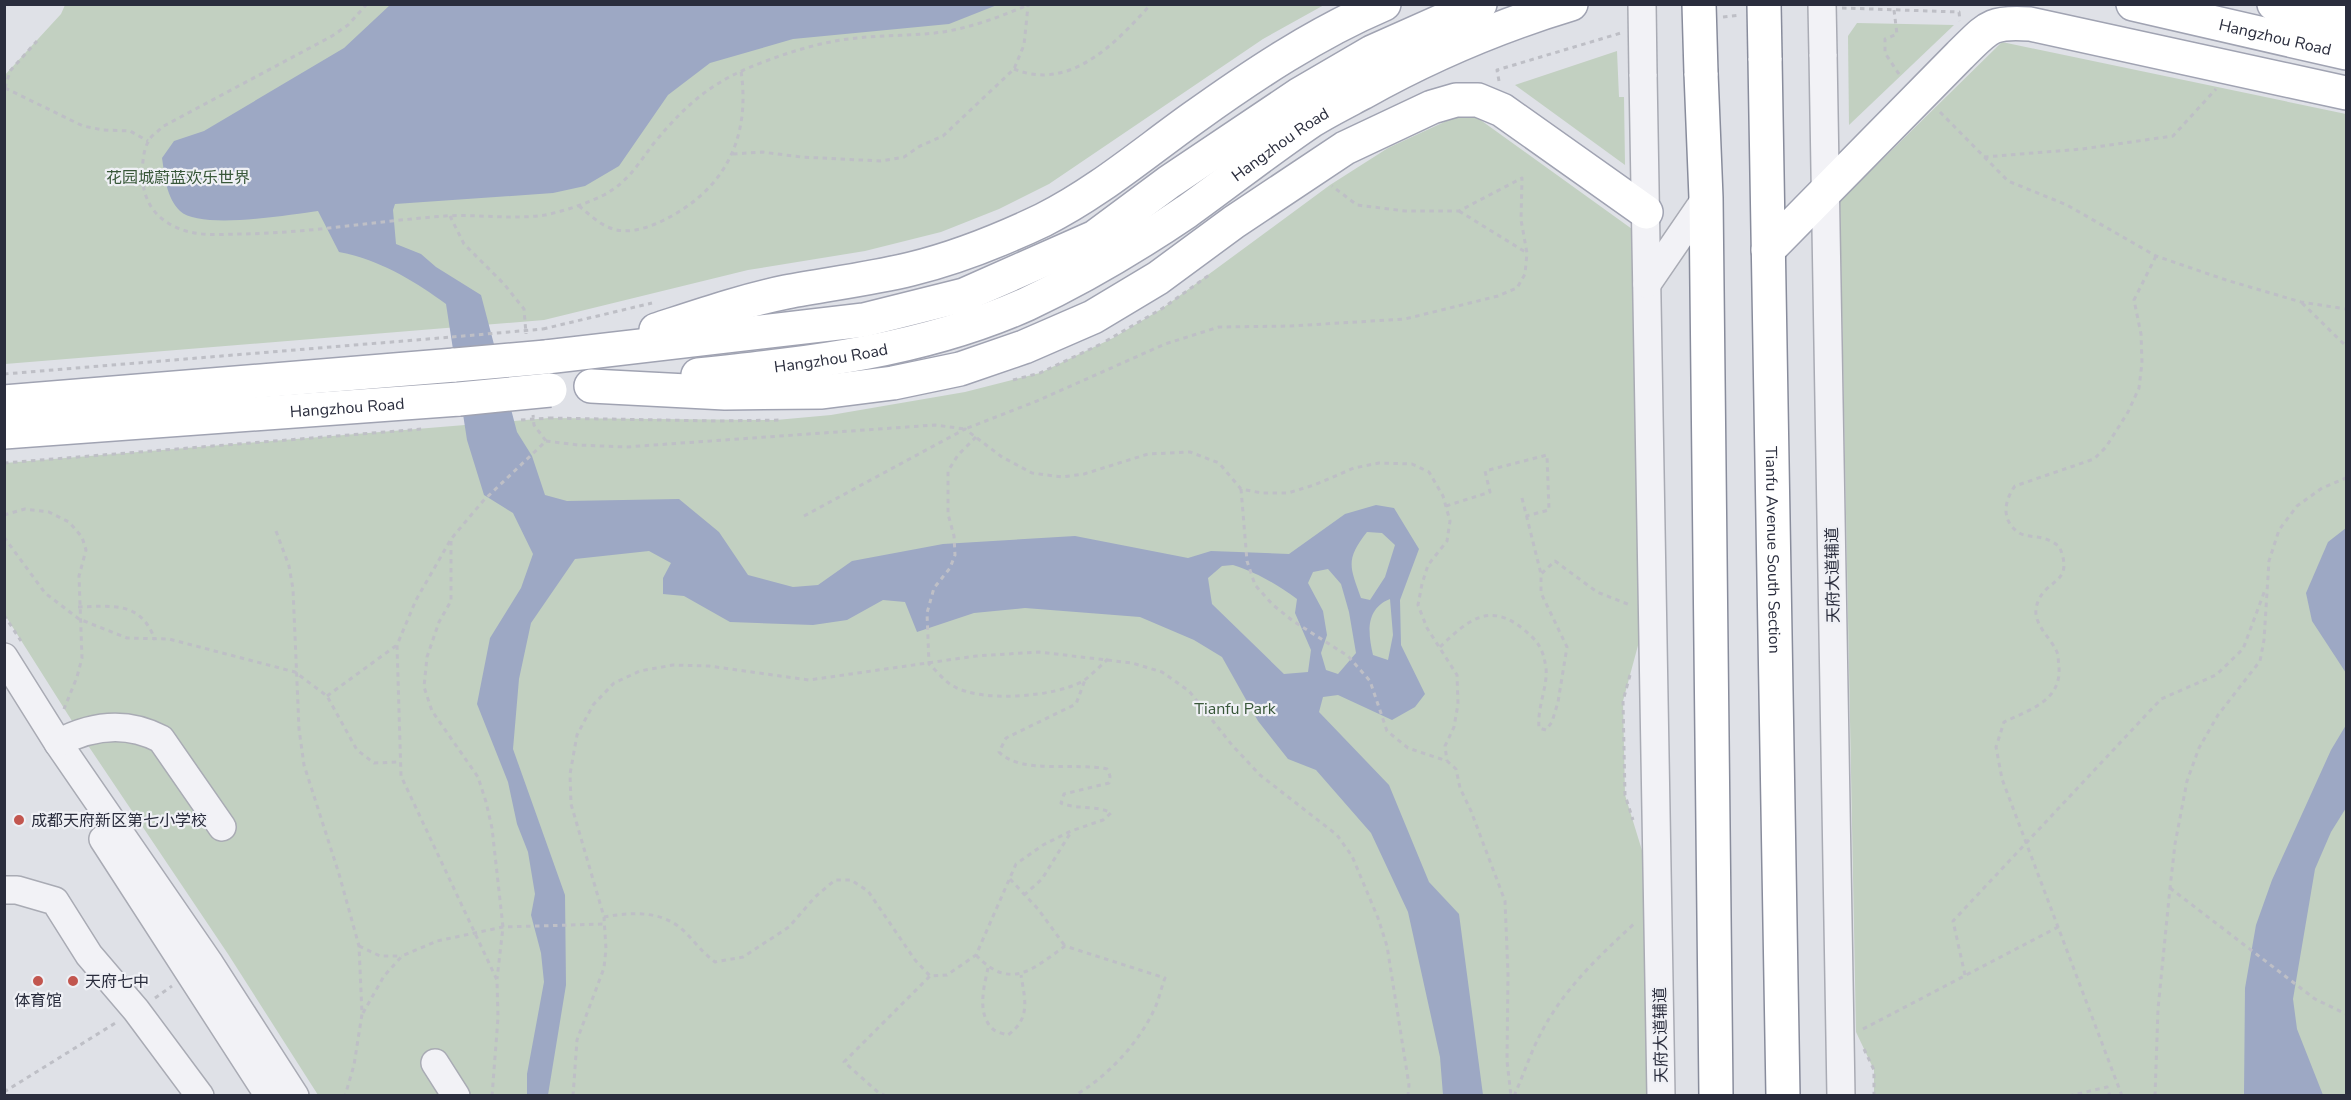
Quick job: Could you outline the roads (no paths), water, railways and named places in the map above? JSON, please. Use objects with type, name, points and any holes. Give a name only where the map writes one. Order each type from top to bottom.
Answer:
[{"type":"main road","points":[[583,353],[738,304],[786,292],[912,269],[971,251],[1044,219],[1104,184],[1195,117],[1276,63],[1350,19],[1384,4]]},
{"type":"main road","name":"Hangzhou Road","points":[[4,402],[539,343],[583,353],[864,320],[964,296],[1095,237],[1169,182],[1300,94],[1372,52],[1480,4]]},
{"type":"main road","name":"Hangzhou Road","points":[[4,432],[459,399],[544,407],[591,386],[786,366],[873,352],[937,338],[1027,303],[1103,264],[1184,213],[1313,120],[1383,81],[1524,18],[1570,4]]},
{"type":"main road","name":"Hangzhou Road","points":[[2133,4],[2346,53]]},
{"type":"main road","name":"Hangzhou Road","points":[[2274,4],[2346,22]]},
{"type":"main road","name":"Tianfu Avenue South Section","points":[[1756,9],[1765,58],[1783,1095]]},
{"type":"main road","points":[[1708,11],[1701,73],[1706,198],[1716,1095]]},
{"type":"main road","points":[[1768,250],[1968,47],[1984,32],[1997,24],[2030,24],[2346,93]]},
{"type":"main road","points":[[591,386],[725,393],[822,392],[893,383],[960,369],[1024,347],[1093,316],[1158,279],[1234,222],[1345,148],[1432,107],[1456,100],[1478,100],[1502,110],[1646,212]]},
{"type":"street","name":"天府大道辅道","points":[[1642,4],[1661,1095]]},
{"type":"street","name":"天府大道辅道","points":[[1828,7],[1823,54],[1841,1095]]},
{"type":"street","points":[[1647,284],[1706,198]]},
{"type":"street","points":[[4,657],[58,742],[210,964],[296,1095]]},
{"type":"street","points":[[4,690],[269,1095]]},
{"type":"street","points":[[58,742],[79,732],[125,727],[145,730],[161,739],[222,827]]},
{"type":"street","points":[[4,890],[16,890],[55,901],[89,955],[136,1010],[200,1095]]},
{"type":"street","points":[[435,1063],[456,1095]]},
{"type":"water","points":[[390,5],[997,5],[949,24],[793,39],[710,63],[668,95],[619,166],[585,186],[553,193],[395,204],[393,210],[396,244],[421,254],[436,267],[481,295],[517,432],[532,456],[545,495],[567,501],[679,499],[719,532],[748,575],[793,587],[818,585],[852,561],[943,544],[1075,536],[1188,558],[1211,551],[1289,554],[1345,514],[1376,505],[1394,508],[1419,549],[1400,600],[1401,645],[1425,694],[1415,707],[1392,720],[1338,695],[1323,697],[1319,712],[1389,785],[1429,882],[1459,914],[1483,1095],[1443,1095],[1440,1057],[1408,912],[1371,833],[1316,770],[1288,759],[1258,721],[1222,657],[1194,640],[1140,617],[1025,608],[974,613],[917,632],[905,602],[883,600],[847,620],[813,625],[730,622],[684,596],[663,594],[663,578],[671,563],[649,551],[575,559],[531,623],[519,679],[513,749],[565,895],[566,985],[548,1095],[527,1095],[527,1074],[544,982],[541,953],[531,915],[535,894],[528,852],[517,824],[508,782],[477,704],[490,638],[521,588],[533,554],[513,513],[484,495],[467,440],[446,304],[422,287],[382,265],[339,252],[318,211],[246,220],[206,220],[190,217],[175,205],[165,179],[162,158],[174,141],[204,131],[344,48]],"holes":[[[1367,532],[1382,533],[1395,545],[1385,577],[1370,600],[1361,598],[1352,571],[1353,557]],[[1233,565],[1251,572],[1297,599],[1295,613],[1311,650],[1308,672],[1284,674],[1212,604],[1208,578],[1222,566]],[[1328,569],[1341,584],[1349,612],[1356,653],[1338,674],[1326,670],[1321,653],[1327,635],[1323,611],[1308,583],[1313,572]],[[1390,599],[1393,635],[1388,660],[1373,655],[1370,638],[1372,615],[1382,603]]]},
{"type":"water","points":[[2346,528],[2346,673],[2312,621],[2306,593],[2328,542]]},
{"type":"water","points":[[2346,725],[2346,808],[2331,832],[2315,869],[2293,999],[2297,1029],[2323,1095],[2244,1095],[2245,988],[2256,925],[2272,880],[2331,750]]},
{"type":"place","name":"成都天府新区第七小学校","points":[[19,820]]},
{"type":"place","name":"体育馆","points":[[38,981]]},
{"type":"place","name":"天府七中","points":[[73,981]]},
{"type":"park label","name":"花园城蔚蓝欢乐世界","points":[[178,177]]},
{"type":"park label","name":"Tianfu Park","points":[[1235,708]]}]
